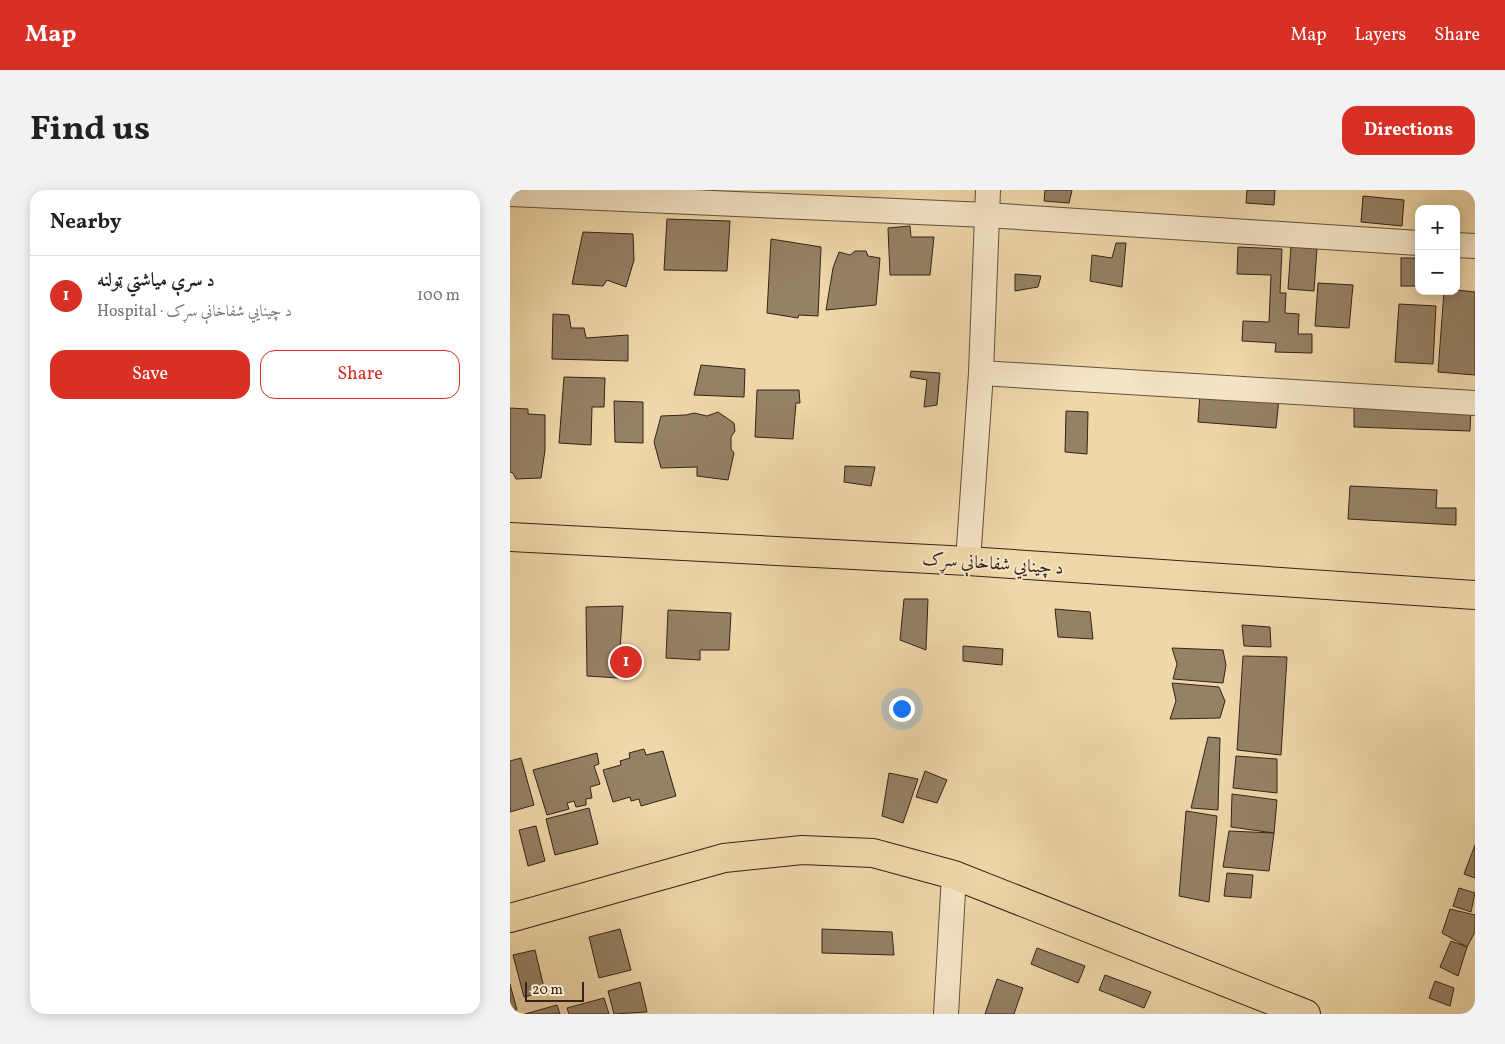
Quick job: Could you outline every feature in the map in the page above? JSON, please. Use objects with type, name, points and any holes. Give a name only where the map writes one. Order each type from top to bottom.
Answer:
[{"type":"main road","name":"د چينايي شفاخانې سړک","points":[[510,537],[968,561],[1475,595]]},
{"type":"main road","points":[[510,918],[724,858],[802,850],[873,853],[954,875],[1306,1014]]},
{"type":"street","points":[[968,561],[981,373],[988,190]]},
{"type":"street","points":[[510,194],[986,215],[1415,243]]},
{"type":"street","points":[[1460,245],[1475,246]]},
{"type":"street","points":[[981,373],[1475,403]]},
{"type":"street","points":[[946,1014],[954,875]]},
{"type":"building","points":[[1045,190],[1072,190],[1069,203],[1044,201]]},
{"type":"building","points":[[1247,190],[1275,190],[1274,205],[1246,203]]},
{"type":"building","points":[[1363,196],[1404,200],[1402,226],[1361,222]]},
{"type":"building","points":[[667,219],[730,221],[727,271],[664,270]]},
{"type":"building","points":[[910,226],[911,237],[934,237],[930,275],[890,275],[888,228]]},
{"type":"building","points":[[583,232],[633,234],[634,260],[626,287],[607,280],[603,286],[572,284]]},
{"type":"building","points":[[771,239],[821,247],[818,316],[799,315],[798,318],[767,313]]},
{"type":"building","points":[[1116,243],[1126,243],[1122,287],[1090,281],[1092,255],[1112,258]]},
{"type":"building","points":[[1291,246],[1317,248],[1314,291],[1288,289]]},
{"type":"building","points":[[1238,247],[1282,249],[1280,293],[1286,293],[1285,313],[1299,314],[1298,334],[1312,334],[1312,353],[1275,352],[1276,343],[1242,341],[1243,321],[1269,322],[1271,275],[1237,274]]},
{"type":"building","points":[[855,251],[866,251],[868,256],[880,258],[876,305],[826,310],[833,268],[839,252],[850,255]]},
{"type":"building","points":[[1401,258],[1415,258],[1415,286],[1401,286]]},
{"type":"building","points":[[1015,274],[1041,276],[1038,287],[1015,291]]},
{"type":"building","points":[[1318,283],[1353,285],[1349,328],[1315,326]]},
{"type":"building","points":[[1460,290],[1475,292],[1475,375],[1438,372],[1444,295],[1460,295]]},
{"type":"building","points":[[1399,304],[1436,306],[1433,364],[1395,362]]},
{"type":"building","points":[[553,314],[569,315],[571,328],[584,328],[586,338],[628,335],[628,361],[552,359]]},
{"type":"building","points":[[701,365],[745,369],[744,397],[694,395]]},
{"type":"building","points":[[911,371],[940,373],[937,405],[924,407],[927,380],[910,377]]},
{"type":"building","points":[[564,377],[605,378],[604,407],[592,407],[591,445],[559,443]]},
{"type":"building","points":[[757,390],[799,390],[800,403],[796,403],[793,439],[755,437]]},
{"type":"building","points":[[1200,393],[1279,399],[1276,428],[1198,422]]},
{"type":"building","points":[[614,401],[643,402],[643,443],[615,442]]},
{"type":"building","points":[[1354,402],[1471,406],[1470,431],[1354,427]]},
{"type":"building","points":[[510,408],[528,409],[528,414],[545,415],[545,450],[541,478],[516,479],[513,473],[510,472]]},
{"type":"building","points":[[1066,411],[1088,412],[1087,454],[1065,452]]},
{"type":"building","points":[[718,412],[734,423],[735,431],[731,437],[731,449],[734,453],[728,480],[697,476],[697,467],[661,468],[654,442],[661,416],[694,413],[707,416]]},
{"type":"building","points":[[845,466],[875,467],[871,486],[844,482]]},
{"type":"building","points":[[1350,486],[1437,490],[1436,508],[1456,508],[1456,525],[1348,519]]},
{"type":"building","points":[[904,599],[928,599],[926,650],[900,640]]},
{"type":"building","points":[[623,606],[618,678],[587,676],[586,607]]},
{"type":"building","points":[[1055,609],[1090,612],[1093,639],[1058,637]]},
{"type":"building","points":[[668,610],[731,613],[729,650],[700,650],[700,660],[666,658]]},
{"type":"building","points":[[1242,625],[1270,627],[1271,647],[1244,646]]},
{"type":"building","points":[[963,646],[1003,649],[1002,665],[963,661]]},
{"type":"building","points":[[1172,648],[1223,650],[1226,665],[1223,683],[1173,679],[1177,664]]},
{"type":"building","points":[[1243,656],[1287,657],[1281,755],[1237,750]]},
{"type":"building","points":[[1172,683],[1219,687],[1225,701],[1220,718],[1170,719],[1176,701]]},
{"type":"building","points":[[1208,737],[1220,738],[1218,810],[1191,808]]},
{"type":"building","points":[[644,749],[646,755],[663,751],[676,796],[641,806],[639,799],[631,801],[630,797],[613,802],[603,770],[621,765],[620,761],[630,758],[629,753]]},
{"type":"building","points":[[597,753],[599,764],[594,766],[600,784],[590,787],[592,798],[586,799],[586,805],[576,807],[574,801],[567,803],[569,809],[547,815],[533,770]]},
{"type":"building","points":[[1236,756],[1277,759],[1277,793],[1233,788]]},
{"type":"building","points":[[521,758],[534,805],[510,812],[510,761]]},
{"type":"building","points":[[925,771],[947,780],[937,803],[916,797]]},
{"type":"building","points":[[889,773],[918,779],[903,823],[882,816]]},
{"type":"building","points":[[1232,794],[1277,800],[1274,833],[1231,827]]},
{"type":"building","points":[[589,808],[598,844],[555,855],[546,819]]},
{"type":"building","points":[[1186,811],[1217,816],[1209,902],[1179,896]]},
{"type":"building","points":[[536,826],[545,861],[528,866],[519,830]]},
{"type":"building","points":[[1229,831],[1274,833],[1269,871],[1223,867]]},
{"type":"building","points":[[1475,845],[1475,878],[1464,874]]},
{"type":"building","points":[[1227,873],[1253,875],[1251,898],[1224,896]]},
{"type":"building","points":[[1459,888],[1475,893],[1471,912],[1453,906]]},
{"type":"building","points":[[1450,909],[1475,915],[1475,932],[1467,947],[1442,933]]},
{"type":"building","points":[[620,929],[631,970],[599,978],[589,937]]},
{"type":"building","points":[[822,929],[892,932],[894,955],[822,953]]},
{"type":"building","points":[[1451,941],[1467,947],[1458,976],[1440,967]]},
{"type":"building","points":[[1037,948],[1085,966],[1078,983],[1031,964]]},
{"type":"building","points":[[535,950],[545,992],[524,997],[513,955]]},
{"type":"building","points":[[1105,975],[1151,992],[1144,1008],[1099,990]]},
{"type":"building","points":[[997,979],[1023,988],[1014,1014],[985,1014]]},
{"type":"building","points":[[1435,981],[1454,988],[1450,1006],[1429,998]]},
{"type":"building","points":[[640,982],[647,1012],[614,1014],[608,991]]},
{"type":"building","points":[[510,984],[517,1010],[510,1011]]},
{"type":"building","points":[[604,998],[609,1014],[569,1014],[567,1008]]},
{"type":"building","points":[[557,1005],[560,1014],[525,1014]]},
{"type":"place","name":"د سرې مياشتي ټولنه","points":[[626,662]]}]
